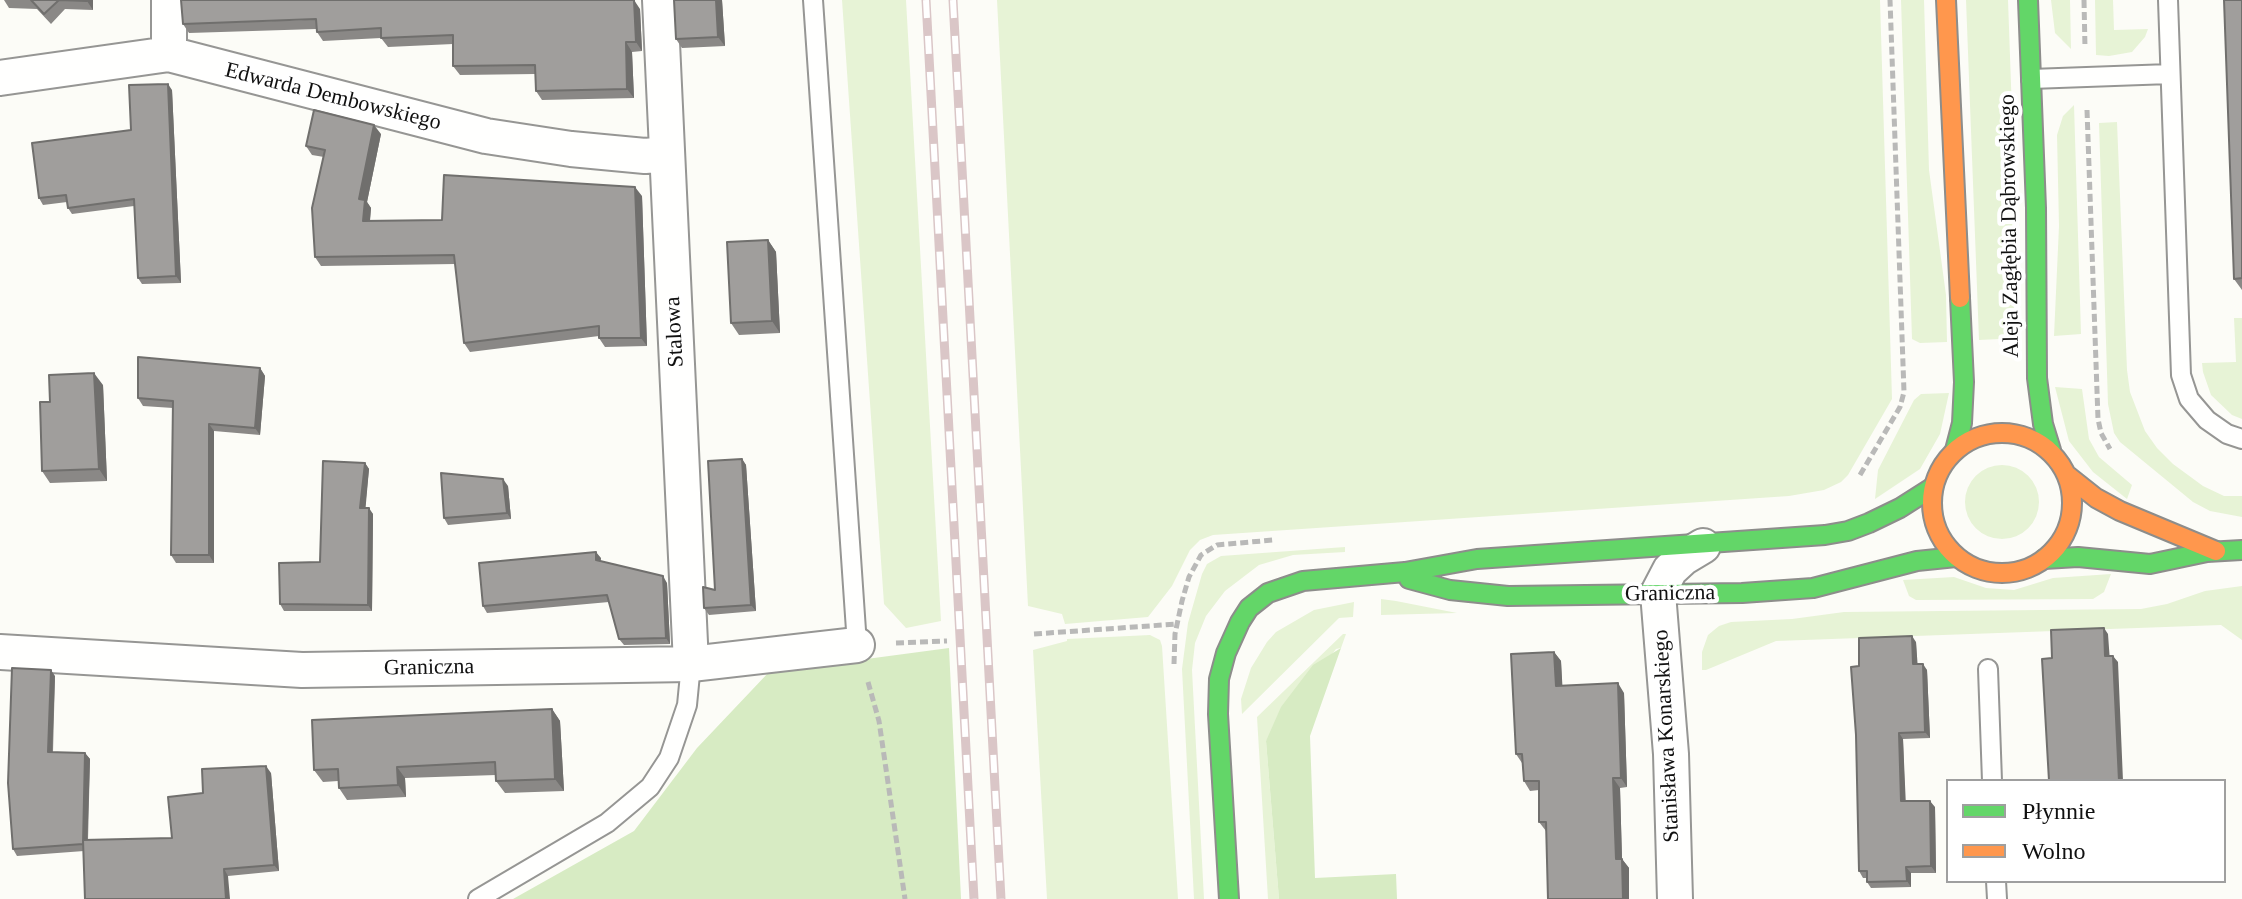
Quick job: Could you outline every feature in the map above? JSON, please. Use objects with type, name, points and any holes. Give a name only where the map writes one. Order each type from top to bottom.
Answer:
[{"type":"street","points":[[169,0],[169,54]]},
{"type":"street","name":"Stalowa","points":[[660,0],[691,664]]},
{"type":"street","points":[[1946,0],[1964,382],[1962,423],[1955,450]]},
{"type":"street","name":"Aleja Zagłębia Dąbrowskiego","points":[[2028,0],[2036,208],[2037,378],[2043,424],[2051,450]]},
{"type":"street","name":"Edwarda Dembowskiego","points":[[0,78],[169,54],[486,136],[571,149],[645,156],[667,154]]},
{"type":"street","points":[[2013,432],[2033,438],[2051,450],[2067,475],[2073,494],[2071,519],[2064,538],[2034,566],[2014,573],[1993,573],[1974,568],[1956,557],[1935,525],[1932,506],[1933,487],[1941,467],[1955,450],[1972,438],[2013,432]]},
{"type":"street","points":[[2067,475],[2096,498],[2120,511],[2216,551]]},
{"type":"street","name":"Graniczna","points":[[1229,899],[1218,696],[1226,653],[1240,622],[1258,600],[1285,585],[1477,559],[1803,539],[1848,531],[1900,508],[1933,487]]},
{"type":"street","points":[[1658,593],[1670,570],[1703,546]]},
{"type":"street","points":[[2044,559],[2078,557],[2150,564],[2216,551],[2242,550]]},
{"type":"street","name":"Graniczna","points":[[1383,574],[1483,595],[1794,590],[1835,583],[1917,561],[1956,557]]},
{"type":"street","name":"Stanisława Konarskiego","points":[[1658,593],[1671,754],[1675,899]]},
{"type":"street","name":"Graniczna","points":[[0,652],[302,670],[691,664],[857,645]]},
{"type":"lane","points":[[813,0],[857,645]]},
{"type":"lane","points":[[2168,0],[2181,375],[2189,399],[2207,420],[2227,434],[2242,439]]},
{"type":"lane","points":[[2031,79],[2170,74]]},
{"type":"lane","points":[[478,899],[607,823],[650,787],[669,758],[687,705],[691,664]]},
{"type":"lane","points":[[1988,669],[1992,779]]},
{"type":"path","points":[[1857,480],[1900,407],[1904,392],[1890,0]]},
{"type":"path","points":[[2084,0],[2098,419],[2101,433],[2114,452]]},
{"type":"path","points":[[1034,634],[1177,624],[1189,577],[1196,561],[1206,550],[1225,544],[1275,540]]},
{"type":"path","points":[[905,899],[879,721],[857,645],[947,641]]},
{"type":"green space","points":[[842,0],[906,0],[941,621],[906,628],[884,604]]},
{"type":"green space","points":[[997,0],[1880,0],[1892,399],[1848,475],[1824,490],[1789,496],[1213,535],[1200,540],[1190,550],[1172,586],[1148,617],[1065,624],[1062,614],[1028,606]]},
{"type":"green space","points":[[1901,0],[1924,0],[1929,170],[1946,295],[1947,342],[1920,343],[1912,339]]},
{"type":"green space","points":[[1966,0],[2008,0],[2020,338],[1979,340]]},
{"type":"green space","points":[[2051,0],[2070,0],[2071,49],[2055,33]]},
{"type":"green space","points":[[2095,0],[2113,0],[2114,30],[2148,29],[2132,52],[2096,55]]},
{"type":"green space","points":[[2074,105],[2081,334],[2054,336],[2059,226],[2057,135],[2063,116]]},
{"type":"green space","points":[[2117,122],[2130,392],[2145,431],[2157,448],[2203,486],[2224,496],[2242,496],[2242,517],[2210,511],[2193,502],[2120,442],[2114,433],[2108,404],[2099,123]]},
{"type":"green space","points":[[2234,318],[2242,318],[2242,419],[2232,415],[2211,395],[2202,363],[2236,362]]},
{"type":"green space","points":[[2055,387],[2082,389],[2089,439],[2099,457],[2132,485],[2127,499],[2093,472],[2069,441]]},
{"type":"green space","points":[[1949,393],[1940,434],[1920,469],[1875,499],[1878,470],[1914,400],[1921,394]]},
{"type":"green space","points":[[2002,465],[2023,471],[2033,481],[2039,502],[2033,523],[2023,533],[2002,539],[1981,533],[1971,523],[1965,502],[1971,481],[1981,471]]},
{"type":"green space","points":[[1345,547],[1345,552],[1293,555],[1259,565],[1225,591],[1206,616],[1195,643],[1192,670],[1204,899],[1194,899],[1182,669],[1188,623],[1202,574],[1207,564],[1221,556]]},
{"type":"green space","points":[[2111,574],[2104,592],[2093,599],[1916,600],[1909,596],[1903,580],[1954,577],[1986,588],[2014,590],[2053,578]]},
{"type":"green space","points":[[2242,586],[2242,640],[2221,625],[1776,641],[1702,670],[1702,652],[1708,635],[1719,626],[1731,622],[1844,612],[2141,609],[2205,591]]},
{"type":"green space","points":[[1381,599],[1396,601],[1457,613],[1381,615]]},
{"type":"green space","points":[[1354,602],[1353,617],[1339,618],[1242,714],[1241,699],[1251,668],[1276,632],[1314,610]]},
{"type":"green space","points":[[1346,634],[1341,648],[1336,649],[1266,741],[1279,899],[1268,899],[1257,717]]},
{"type":"green space","points":[[1150,635],[1160,640],[1162,646],[1178,899],[1047,899],[1033,650],[1067,639]]},
{"type":"green space","points":[[949,648],[961,899],[513,899],[634,831],[697,748],[769,672]]},
{"type":"green space","points":[[1341,648],[1310,736],[1315,878],[1396,874],[1397,899],[1279,899],[1266,741],[1281,707],[1313,665]]},
{"type":"building","points":[[31,0],[59,0],[44,14]]},
{"type":"building","points":[[181,0],[634,0],[636,42],[626,42],[627,89],[536,91],[535,65],[453,66],[453,35],[381,38],[381,28],[317,32],[316,19],[183,24]]},
{"type":"building","points":[[674,0],[716,0],[718,37],[676,39]]},
{"type":"building","points":[[2224,0],[2242,0],[2242,278],[2234,279]]},
{"type":"building","points":[[168,84],[176,276],[138,278],[134,199],[68,208],[66,195],[39,198],[32,143],[131,130],[129,85]]},
{"type":"building","points":[[314,110],[374,125],[359,199],[365,200],[363,221],[442,220],[444,175],[635,187],[641,338],[599,338],[599,326],[464,343],[454,255],[315,257],[312,208],[325,150],[306,146]]},
{"type":"building","points":[[768,240],[772,321],[731,323],[727,242]]},
{"type":"building","points":[[138,357],[260,368],[255,428],[209,424],[209,555],[171,555],[173,401],[138,398]]},
{"type":"building","points":[[94,373],[99,469],[42,471],[40,402],[50,402],[49,375]]},
{"type":"building","points":[[742,459],[751,605],[704,608],[703,587],[715,590],[708,461]]},
{"type":"building","points":[[323,461],[365,463],[360,508],[369,508],[368,605],[280,604],[279,563],[320,562]]},
{"type":"building","points":[[441,473],[503,479],[507,513],[444,518]]},
{"type":"building","points":[[596,552],[596,560],[663,576],[666,638],[619,639],[607,595],[483,606],[479,563]]},
{"type":"building","points":[[2104,628],[2105,656],[2113,656],[2119,779],[2049,779],[2042,659],[2052,658],[2051,630]]},
{"type":"building","points":[[1912,636],[1913,664],[1923,664],[1925,732],[1899,733],[1901,801],[1930,801],[1931,866],[1906,867],[1907,881],[1867,882],[1867,871],[1859,871],[1851,667],[1859,666],[1859,638]]},
{"type":"building","points":[[1554,652],[1556,686],[1618,683],[1621,778],[1613,778],[1616,859],[1622,859],[1623,899],[1548,899],[1546,822],[1539,822],[1539,781],[1524,781],[1522,754],[1516,754],[1511,654]]},
{"type":"building","points":[[12,668],[51,670],[48,752],[85,753],[83,844],[13,849],[8,783]]},
{"type":"building","points":[[552,709],[555,779],[496,781],[495,762],[397,767],[398,785],[339,788],[338,769],[314,770],[312,720]]},
{"type":"building","points":[[266,766],[274,865],[224,869],[226,899],[85,899],[83,840],[172,838],[168,797],[203,793],[202,769]]},
{"type":"railway","points":[[926,0],[974,899]]},
{"type":"railway","points":[[953,0],[1001,899]]},
{"type":"traffic: fast","points":[[2028,0],[2036,208],[2037,378],[2043,424],[2051,450]]},
{"type":"traffic: fast","points":[[1955,450],[1962,423],[1964,382],[1960,298]]},
{"type":"traffic: fast","points":[[1229,899],[1218,714],[1219,679],[1226,653],[1240,622],[1249,608],[1268,593],[1303,581],[1405,572],[1477,559],[1825,535],[1869,523],[1933,487]]},
{"type":"traffic: fast","points":[[2044,559],[2078,557],[2150,564],[2207,552],[2242,550]]},
{"type":"traffic: fast","points":[[1409,579],[1450,590],[1508,596],[1742,593],[1813,588],[1917,561],[1956,557]]},
{"type":"traffic: slow","points":[[1946,0],[1960,298]]},
{"type":"traffic: slow","points":[[2002,433],[2029,438],[2052,453],[2067,476],[2072,503],[2067,530],[2052,553],[2029,568],[2002,573],[1975,568],[1952,553],[1937,530],[1932,503],[1937,476],[1952,453],[1975,438],[2002,433]]},
{"type":"traffic: slow","points":[[2067,475],[2096,498],[2120,511],[2216,551]]}]
